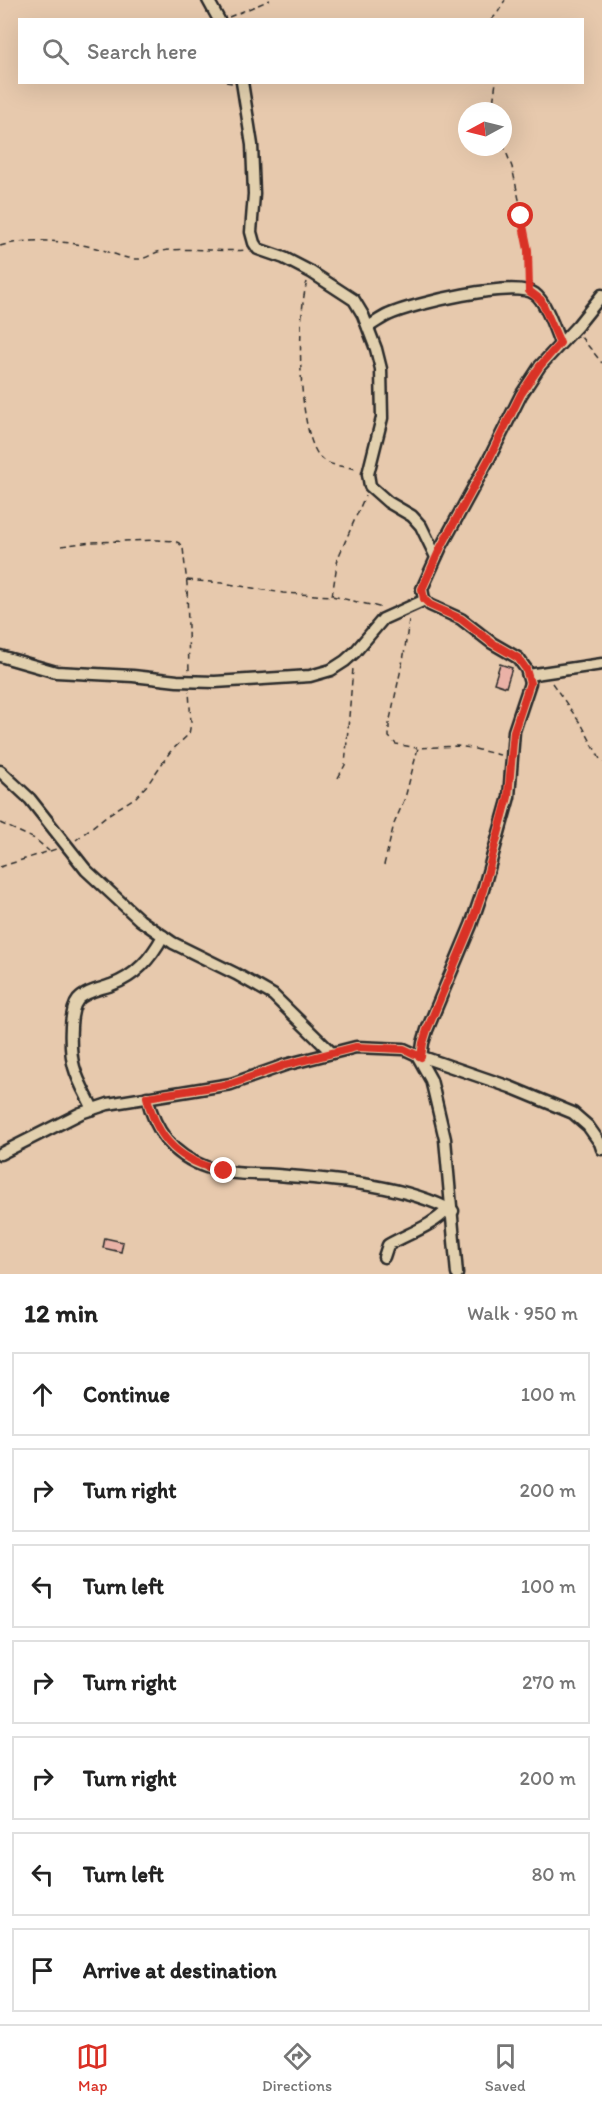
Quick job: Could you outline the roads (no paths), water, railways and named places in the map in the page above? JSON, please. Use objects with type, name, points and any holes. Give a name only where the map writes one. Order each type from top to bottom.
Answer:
[{"type":"street","points":[[207,0],[220,18]]},
{"type":"street","points":[[242,84],[252,145],[254,194],[251,232],[254,243],[258,249],[284,258],[354,300],[368,327],[381,369],[382,418],[369,479],[376,493],[416,521],[436,557]]},
{"type":"street","points":[[368,327],[387,315],[420,305],[505,289],[529,291],[541,300],[560,343]]},
{"type":"street","points":[[457,1274],[445,1139],[431,1080],[419,1056],[427,1030],[471,925],[483,890],[508,797],[514,731],[530,683],[518,658],[492,643],[461,619],[440,610],[425,600],[422,589],[436,557],[521,394],[540,366],[602,295]]},
{"type":"street","points":[[0,656],[56,672],[125,675],[190,682],[310,676],[331,670],[345,661],[383,619],[425,600]]},
{"type":"street","points":[[528,675],[602,664]]},
{"type":"street","points":[[0,771],[30,799],[86,870],[140,921],[163,936],[273,995],[332,1053]]},
{"type":"street","points":[[93,1109],[74,1068],[71,1041],[74,1008],[78,999],[90,992],[112,985],[140,968],[151,958],[163,936]]},
{"type":"street","points":[[0,1154],[81,1113],[108,1104],[231,1084],[285,1065],[356,1047],[404,1049],[510,1087],[573,1113],[588,1126],[602,1149]]},
{"type":"street","points":[[147,1097],[150,1113],[162,1136],[188,1158],[206,1167],[224,1171],[290,1176],[381,1188],[424,1197],[450,1210]]},
{"type":"street","points":[[384,1257],[388,1245],[421,1229],[450,1210]]}]
